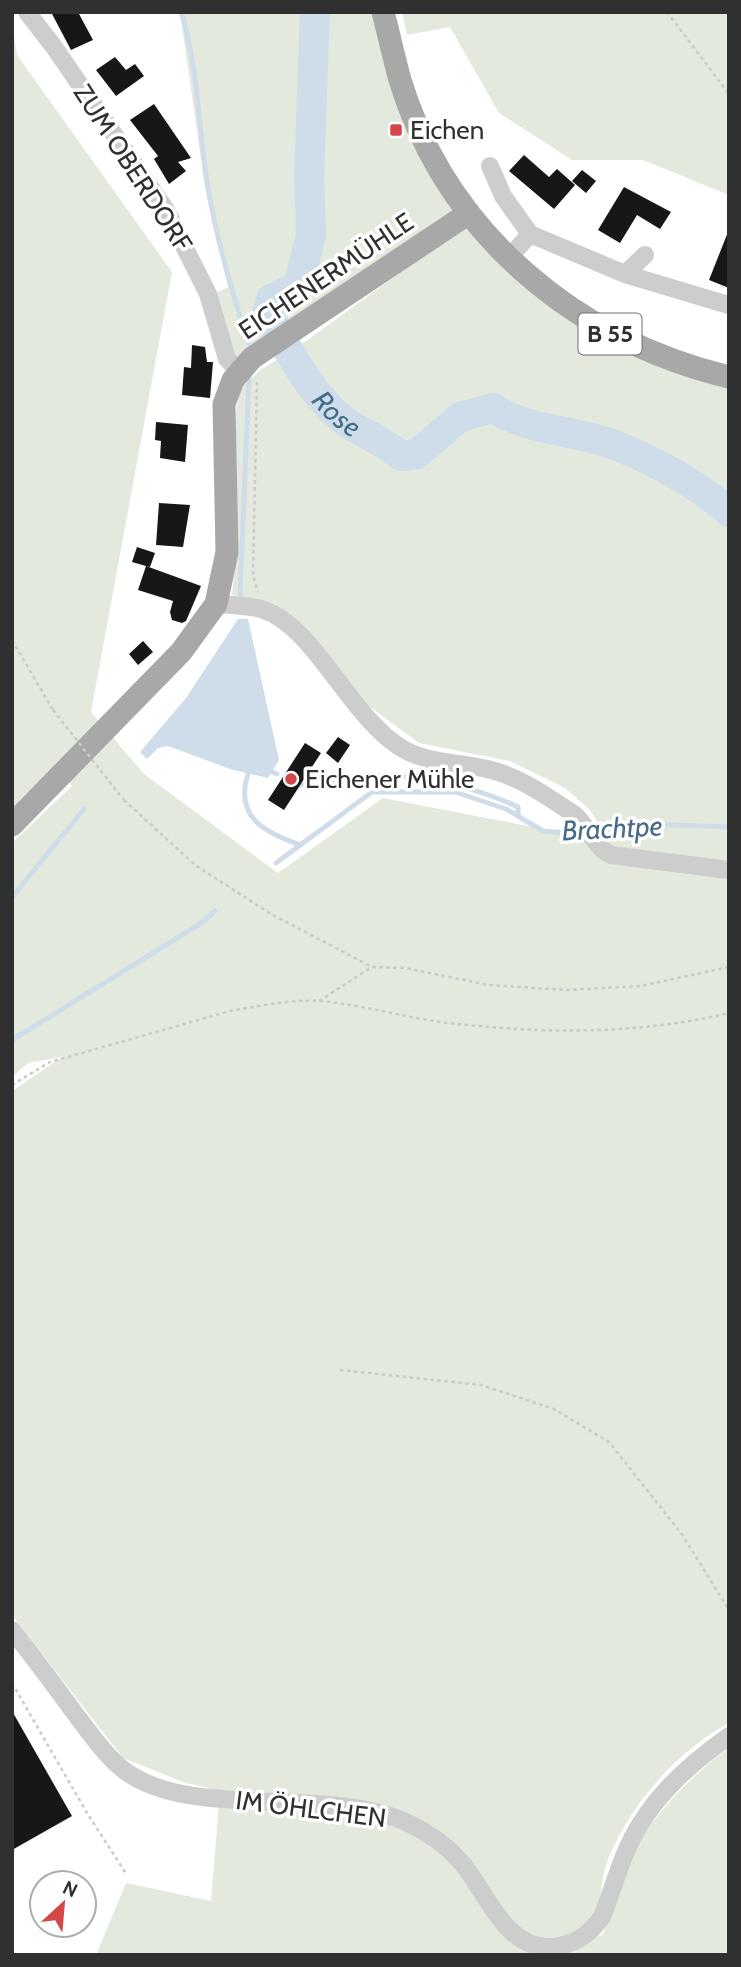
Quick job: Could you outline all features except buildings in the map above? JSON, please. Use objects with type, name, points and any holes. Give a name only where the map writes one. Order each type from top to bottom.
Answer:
[{"type":"main road","name":"B 55","points":[[383,12],[401,82],[429,150],[469,213],[508,259],[540,289],[619,339],[663,358],[729,377]]},
{"type":"main road","name":"EICHENERMÜHLE","points":[[12,825],[181,652],[216,604],[227,552],[224,404],[239,371],[266,349],[469,213]]},
{"type":"street","name":"ZUM OBERDORF","points":[[27,12],[166,210],[208,294],[227,359],[239,371]]},
{"type":"street","points":[[490,166],[503,196],[530,234],[625,274],[729,305]]},
{"type":"street","points":[[508,259],[530,234]]},
{"type":"street","points":[[625,274],[645,255]]},
{"type":"street","points":[[216,604],[263,609],[291,628],[347,696],[400,747],[428,759],[510,776],[584,823],[605,852],[618,857],[729,870]]},
{"type":"street","name":"IM ÖHLCHEN","points":[[12,1630],[103,1750],[125,1771],[144,1781],[195,1795],[356,1809],[408,1823],[434,1837],[461,1861],[498,1917],[511,1931],[538,1950],[575,1942],[593,1930],[602,1917],[636,1830],[655,1800],[692,1762],[729,1736]]},
{"type":"path","points":[[667,12],[729,94]]},
{"type":"path","points":[[263,609],[253,575],[266,349]]},
{"type":"path","points":[[12,640],[53,710],[124,800],[195,865],[271,914],[372,967],[405,968],[489,985],[567,990],[641,986],[729,967]]},
{"type":"path","points":[[319,1001],[372,967]]},
{"type":"path","points":[[12,1085],[29,1072],[50,1062],[230,1011],[319,1001],[456,1024],[555,1031],[642,1028],[729,1013]]},
{"type":"path","points":[[340,1370],[481,1385],[554,1409],[609,1441],[681,1533],[729,1610]]},
{"type":"path","points":[[12,1683],[87,1813],[127,1875]]},
{"type":"shaded area","points":[[180,12],[378,12],[457,212],[242,360],[233,354],[216,293],[228,287],[205,187]]},
{"type":"shaded area","points":[[402,12],[729,12],[729,195],[643,160],[572,160],[499,113],[450,27],[407,35]]},
{"type":"shaded area","points":[[12,24],[17,55],[172,272],[91,712],[144,774],[278,873],[383,798],[585,837],[605,834],[590,810],[565,788],[510,761],[419,743],[351,693],[317,648],[275,604],[232,595],[237,542],[236,414],[240,389],[259,371],[309,339],[467,224],[503,267],[578,324],[729,384],[729,1723],[691,1748],[674,1764],[643,1799],[618,1837],[606,1866],[596,1937],[603,1935],[626,1868],[649,1827],[686,1784],[729,1747],[729,1955],[96,1955],[126,1883],[211,1901],[220,1791],[183,1782],[123,1758],[12,1615],[12,1091],[62,1057],[28,1063],[12,1077],[12,843],[72,786],[63,775],[12,820]]},
{"type":"water","points":[[238,619],[248,619],[279,760],[268,778],[230,769],[168,746],[158,748],[147,759],[140,752],[186,698]]},
{"type":"waterway","points":[[181,12],[191,55],[212,208],[249,344]]},
{"type":"waterway","name":"Rose","points":[[315,12],[309,176],[311,235],[298,287],[271,299],[267,313],[319,396],[342,419],[401,456],[417,454],[460,417],[493,408],[536,426],[597,439],[627,450],[688,482],[729,512]]},
{"type":"waterway","points":[[240,595],[249,377]]},
{"type":"waterway","points":[[272,772],[277,774]]},
{"type":"waterway","points":[[248,774],[245,802],[249,812],[265,829],[301,845]]},
{"type":"waterway","points":[[300,785],[348,778],[411,777],[467,788],[502,800],[518,807],[518,816]]},
{"type":"waterway","name":"Brachtpe","points":[[276,863],[372,792],[455,792],[506,809],[543,831],[566,833],[620,823],[729,827]]},
{"type":"waterway","points":[[12,897],[84,809]]},
{"type":"waterway","name":"Brachtpe","points":[[12,1040],[200,924],[215,911]]},
{"type":"place","name":"Eichen","points":[[396,130]]},
{"type":"place","name":"Eichener Mühle","points":[[291,779]]}]
